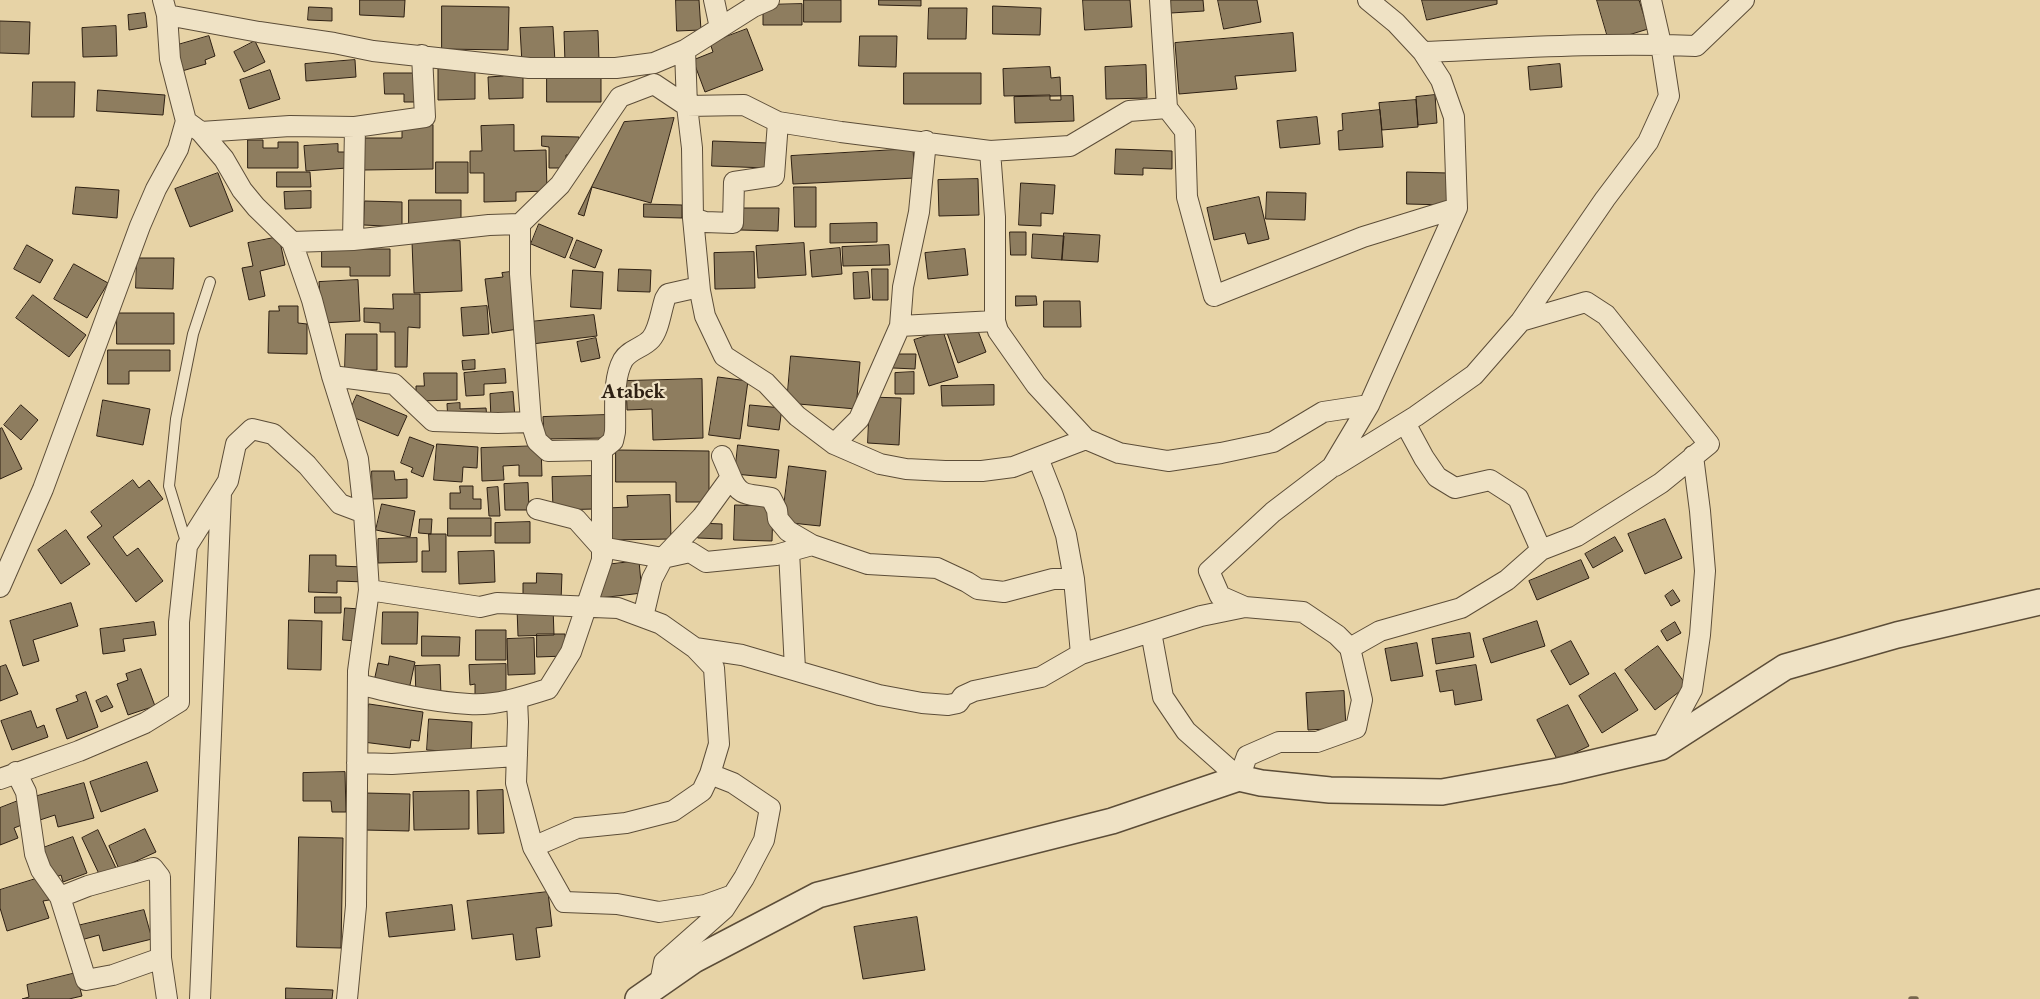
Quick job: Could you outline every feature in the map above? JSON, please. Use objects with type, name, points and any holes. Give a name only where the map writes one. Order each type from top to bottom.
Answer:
[{"type":"street","points":[[714,0],[720,28]]},
{"type":"street","points":[[346,999],[356,906],[358,671],[369,590],[358,459],[332,376],[312,300],[292,242],[256,207],[242,190],[224,159],[194,127],[170,59],[165,8],[373,51],[529,68],[616,68],[654,63],[685,50],[753,7],[769,0]]},
{"type":"street","points":[[1160,0],[1166,108],[1185,131],[1187,198],[1214,296],[1363,237],[1457,208]]},
{"type":"street","points":[[1332,467],[1369,405],[1457,208],[1454,117],[1440,80],[1423,52],[1396,23],[1368,0]]},
{"type":"street","points":[[1245,607],[1220,596],[1209,570],[1273,512],[1332,467],[1405,423],[1474,375],[1522,321],[1605,199],[1648,142],[1668,96],[1661,44],[1651,0]]},
{"type":"street","points":[[1423,52],[1566,45],[1661,44],[1696,46],[1744,0]]},
{"type":"street","points":[[685,50],[687,106],[692,148],[693,218],[699,287],[705,316],[724,356],[766,383],[797,416],[834,444],[880,464],[906,469],[982,471],[1013,467],[1086,439]]},
{"type":"street","points":[[194,127],[355,127],[424,117],[422,56]]},
{"type":"street","points":[[292,242],[353,240],[489,224],[520,224],[560,185],[620,97],[654,63]]},
{"type":"street","points":[[620,97],[654,84],[687,106],[744,105],[778,122],[990,151],[1070,146],[1129,111],[1166,108]]},
{"type":"street","points":[[693,218],[705,222],[733,223],[734,182],[774,176],[778,122]]},
{"type":"street","points":[[0,587],[44,489],[140,226],[156,189],[178,149],[194,127]]},
{"type":"street","points":[[353,240],[355,127]]},
{"type":"street","points":[[834,444],[859,419],[900,326],[903,286],[919,212],[926,141]]},
{"type":"street","points":[[990,151],[995,217],[995,321],[998,331],[1036,385],[1086,439],[1119,453],[1168,460],[1273,442],[1323,412],[1369,405]]},
{"type":"street","points":[[520,224],[520,274],[531,422],[537,441],[548,451],[602,450],[613,441],[618,377],[624,359],[631,351],[643,346],[652,338],[668,294],[699,287]]},
{"type":"street","points":[[1350,648],[1380,631],[1461,608],[1507,580],[1541,550],[1577,536],[1661,483],[1709,444],[1606,315],[1586,302],[1522,321]]},
{"type":"street","points":[[900,326],[995,321]]},
{"type":"street","points":[[332,376],[394,384],[433,421],[531,422]]},
{"type":"street","points":[[1405,423],[1424,458],[1437,476],[1455,488],[1490,480],[1518,498],[1541,550]]},
{"type":"street","points":[[161,958],[114,975],[86,980],[60,897],[41,870],[35,854],[26,792],[8,776],[79,751],[145,723],[179,702],[178,622],[187,546],[228,481],[236,444],[252,429],[273,434],[307,465],[340,504],[364,513]]},
{"type":"street","points":[[358,684],[398,694],[470,705],[517,699],[548,689],[570,652],[602,560],[602,450]]},
{"type":"street","points":[[722,456],[735,487],[746,495],[771,498],[777,510],[778,519],[788,531],[812,545],[868,564],[938,568],[978,589],[1004,592],[1053,579],[1074,579]]},
{"type":"street","points":[[1662,747],[1692,690],[1700,635],[1705,570],[1693,456]]},
{"type":"street","points":[[1038,458],[1054,496],[1066,535],[1074,579],[1081,654]]},
{"type":"street","points":[[643,617],[652,579],[663,558],[702,517],[731,476]]},
{"type":"street","points":[[200,999],[221,490]]},
{"type":"street","points":[[537,509],[576,519],[601,547],[663,558],[690,552],[706,562],[776,554],[812,545]]},
{"type":"street","points":[[789,551],[795,669]]},
{"type":"street","points":[[369,590],[480,607],[497,604],[618,608],[661,624],[695,648],[714,668],[719,744],[710,774],[702,791],[673,811],[626,823],[577,828],[534,847]]},
{"type":"street","points":[[1151,632],[1163,698],[1186,731],[1239,778],[1261,783],[1330,790],[1442,792],[1558,771],[1662,747],[1785,667],[1897,635],[2040,602]]},
{"type":"street","points":[[695,648],[742,655],[879,694],[922,703],[948,705],[958,703],[963,696],[974,691],[1042,677],[1081,654],[1201,616],[1245,607],[1303,612],[1337,635],[1350,648],[1362,700],[1356,728],[1317,742],[1279,742],[1247,756],[1239,778]]},
{"type":"street","points":[[517,699],[516,783],[534,847],[564,902],[617,904],[659,912],[705,905],[733,895]]},
{"type":"street","points":[[357,763],[392,764],[517,756]]},
{"type":"street","points":[[660,983],[664,962],[724,909],[764,840],[770,808],[733,783],[710,774]]},
{"type":"street","points":[[638,999],[694,960],[818,895],[1112,821],[1239,778]]},
{"type":"street","points":[[60,897],[88,886],[153,868],[160,877],[161,958],[167,999]]},
{"type":"lane","points":[[187,546],[169,486],[176,419],[193,334],[210,282]]},
{"type":"building","points":[[360,0],[405,0],[404,17],[360,15]]},
{"type":"building","points":[[676,0],[699,0],[701,30],[677,31]]},
{"type":"building","points":[[804,0],[841,0],[841,22],[804,22]]},
{"type":"building","points":[[879,0],[921,0],[921,6],[879,5]]},
{"type":"building","points":[[1083,0],[1130,0],[1132,27],[1085,30]]},
{"type":"building","points":[[1171,0],[1203,0],[1204,11],[1171,13]]},
{"type":"building","points":[[1218,0],[1257,0],[1261,22],[1224,29]]},
{"type":"building","points":[[1422,0],[1497,0],[1497,4],[1427,20]]},
{"type":"building","points":[[1597,0],[1639,0],[1648,29],[1609,41]]},
{"type":"building","points":[[802,4],[802,25],[763,25],[763,5]]},
{"type":"building","points":[[442,6],[509,7],[508,50],[442,49]]},
{"type":"building","points":[[993,6],[1041,8],[1040,35],[993,34]]},
{"type":"building","points":[[309,7],[332,8],[332,21],[308,20]]},
{"type":"building","points":[[929,8],[967,8],[966,39],[928,39]]},
{"type":"building","points":[[145,13],[147,27],[129,30],[128,15]]},
{"type":"building","points":[[0,21],[30,22],[29,54],[0,53]]},
{"type":"building","points":[[116,26],[117,56],[83,57],[82,28]]},
{"type":"building","points":[[553,27],[555,62],[522,64],[520,28]]},
{"type":"building","points":[[747,29],[763,70],[705,92],[693,60],[713,52],[710,43]]},
{"type":"building","points":[[598,31],[599,61],[565,63],[564,32]]},
{"type":"building","points":[[1293,33],[1296,71],[1235,76],[1237,89],[1179,94],[1175,43]]},
{"type":"building","points":[[209,36],[215,56],[205,60],[206,64],[182,71],[174,46]]},
{"type":"building","points":[[860,36],[897,36],[896,67],[859,66]]},
{"type":"building","points":[[255,41],[265,62],[244,72],[234,52]]},
{"type":"building","points":[[355,60],[356,77],[306,81],[305,64]]},
{"type":"building","points":[[1560,64],[1562,87],[1530,90],[1528,67]]},
{"type":"building","points":[[1146,65],[1147,98],[1106,99],[1105,67]]},
{"type":"building","points":[[475,67],[475,99],[438,100],[438,68]]},
{"type":"building","points":[[1050,67],[1051,78],[1060,77],[1061,100],[1050,100],[1050,95],[1004,96],[1003,69]]},
{"type":"building","points":[[270,70],[280,99],[249,109],[240,80]]},
{"type":"building","points":[[503,71],[523,71],[523,98],[489,99],[488,77],[503,76]]},
{"type":"building","points":[[384,73],[415,73],[415,102],[404,102],[404,94],[385,94]]},
{"type":"building","points":[[547,73],[601,73],[601,102],[547,102]]},
{"type":"building","points":[[904,73],[981,73],[981,104],[904,104]]},
{"type":"building","points":[[33,82],[75,82],[74,117],[32,117]]},
{"type":"building","points":[[98,90],[165,95],[163,115],[97,111]]},
{"type":"building","points":[[1435,95],[1437,123],[1418,125],[1416,97]]},
{"type":"building","points":[[1073,96],[1074,121],[1015,123],[1014,97]]},
{"type":"building","points":[[1416,100],[1418,127],[1382,130],[1379,103]]},
{"type":"building","points":[[1380,110],[1383,147],[1339,150],[1338,131],[1343,130],[1342,114]]},
{"type":"building","points":[[1317,117],[1320,144],[1280,148],[1277,121]]},
{"type":"building","points":[[674,118],[651,203],[592,187],[584,216],[578,214],[624,122]]},
{"type":"building","points":[[433,125],[433,169],[364,170],[363,138],[402,138],[402,126]]},
{"type":"building","points":[[514,125],[514,151],[546,150],[547,191],[516,192],[516,201],[484,202],[484,173],[470,173],[470,151],[482,151],[481,126]]},
{"type":"building","points":[[542,136],[579,137],[578,155],[566,155],[566,168],[549,168],[549,147],[542,146]]},
{"type":"building","points":[[248,140],[263,140],[263,148],[278,148],[278,142],[298,142],[298,168],[248,168]]},
{"type":"building","points":[[713,141],[769,143],[768,168],[712,166]]},
{"type":"building","points":[[338,144],[338,152],[346,152],[347,168],[306,171],[304,146]]},
{"type":"building","points":[[913,149],[915,178],[793,184],[791,156]]},
{"type":"building","points":[[1116,149],[1172,151],[1172,169],[1143,168],[1143,175],[1115,174]]},
{"type":"building","points":[[436,162],[468,162],[468,193],[436,193]]},
{"type":"building","points":[[277,172],[310,172],[311,187],[277,187]]},
{"type":"building","points":[[1407,172],[1448,173],[1448,205],[1407,204]]},
{"type":"building","points":[[218,173],[233,211],[190,227],[175,189]]},
{"type":"building","points":[[978,179],[979,215],[939,216],[938,180]]},
{"type":"building","points":[[1021,183],[1055,185],[1053,214],[1041,213],[1041,226],[1019,225]]},
{"type":"building","points":[[76,187],[119,190],[117,218],[73,214]]},
{"type":"building","points":[[794,187],[816,187],[816,227],[795,227]]},
{"type":"building","points":[[311,191],[311,208],[285,209],[284,192]]},
{"type":"building","points":[[1267,192],[1306,193],[1305,220],[1266,219]]},
{"type":"building","points":[[1259,197],[1269,239],[1248,244],[1245,233],[1214,240],[1207,208]]},
{"type":"building","points":[[409,200],[461,200],[461,225],[409,226]]},
{"type":"building","points":[[365,201],[402,202],[402,227],[364,225]]},
{"type":"building","points":[[644,204],[682,205],[682,218],[644,217]]},
{"type":"building","points":[[740,208],[779,208],[778,231],[740,230]]},
{"type":"building","points":[[877,223],[877,242],[830,243],[830,224]]},
{"type":"building","points":[[539,224],[573,238],[565,258],[531,244]]},
{"type":"building","points":[[1010,232],[1026,232],[1026,255],[1011,255]]},
{"type":"building","points":[[1064,233],[1100,235],[1098,262],[1062,260]]},
{"type":"building","points":[[1033,234],[1064,236],[1062,260],[1032,258]]},
{"type":"building","points":[[279,237],[285,265],[260,271],[265,296],[249,300],[242,268],[253,266],[248,243]]},
{"type":"building","points":[[577,240],[602,250],[595,268],[570,258]]},
{"type":"building","points":[[460,241],[462,291],[414,293],[412,242]]},
{"type":"building","points":[[804,243],[806,275],[758,278],[756,246]]},
{"type":"building","points":[[27,245],[53,260],[40,283],[14,269]]},
{"type":"building","points":[[889,245],[890,265],[843,266],[842,247]]},
{"type":"building","points":[[840,248],[842,274],[812,277],[810,251]]},
{"type":"building","points":[[322,249],[390,249],[390,276],[350,276],[350,267],[322,267]]},
{"type":"building","points":[[965,249],[968,275],[928,279],[925,253]]},
{"type":"building","points":[[754,252],[755,288],[715,289],[714,253]]},
{"type":"building","points":[[137,258],[174,258],[173,289],[136,288]]},
{"type":"building","points":[[74,264],[108,283],[87,318],[54,299]]},
{"type":"building","points":[[619,269],[651,270],[650,292],[618,291]]},
{"type":"building","points":[[872,269],[888,269],[888,300],[873,300]]},
{"type":"building","points":[[573,270],[603,272],[601,309],[571,307]]},
{"type":"building","points":[[510,272],[518,329],[492,333],[485,279],[503,277],[502,273]]},
{"type":"building","points":[[868,272],[870,298],[854,299],[853,273]]},
{"type":"building","points":[[358,280],[360,321],[322,323],[319,282]]},
{"type":"building","points":[[393,294],[420,294],[420,328],[408,327],[407,367],[395,367],[395,332],[380,332],[380,323],[364,322],[364,308],[393,309]]},
{"type":"building","points":[[33,295],[86,335],[69,357],[16,318]]},
{"type":"building","points":[[1016,296],[1036,296],[1037,305],[1016,306]]},
{"type":"building","points":[[1044,301],[1080,301],[1081,327],[1044,327]]},
{"type":"building","points":[[279,306],[298,306],[298,323],[307,324],[307,354],[268,353],[269,311],[279,311]]},
{"type":"building","points":[[487,306],[489,334],[463,336],[461,308]]},
{"type":"building","points":[[117,313],[174,313],[174,344],[117,344]]},
{"type":"building","points":[[594,315],[597,336],[532,344],[530,322]]},
{"type":"building","points":[[975,323],[986,352],[958,363],[947,333]]},
{"type":"building","points":[[943,331],[958,377],[929,386],[914,340]]},
{"type":"building","points":[[346,334],[377,334],[377,370],[345,370]]},
{"type":"building","points":[[596,338],[600,358],[581,362],[577,342]]},
{"type":"building","points":[[108,350],[170,350],[170,371],[129,371],[129,384],[108,384]]},
{"type":"building","points":[[894,354],[916,354],[915,369],[893,368]]},
{"type":"building","points":[[791,356],[860,362],[856,409],[787,403]]},
{"type":"building","points":[[475,360],[475,369],[463,370],[462,361]]},
{"type":"building","points":[[505,369],[506,383],[484,384],[484,395],[466,396],[464,373]]},
{"type":"building","points":[[914,372],[914,394],[895,394],[895,373]]},
{"type":"building","points":[[424,373],[457,373],[457,400],[416,401],[416,386],[424,386]]},
{"type":"building","points":[[718,377],[748,381],[740,439],[709,435]]},
{"type":"building","points":[[702,379],[703,438],[653,440],[652,409],[627,410],[626,381]]},
{"type":"building","points":[[994,385],[994,405],[942,406],[941,386]]},
{"type":"building","points":[[513,392],[515,418],[491,420],[490,394]]},
{"type":"building","points":[[357,395],[407,416],[398,436],[348,415]]},
{"type":"building","points":[[870,397],[901,398],[899,445],[868,443]]},
{"type":"building","points":[[103,400],[150,409],[143,445],[97,436]]},
{"type":"building","points":[[460,403],[460,409],[486,408],[487,418],[448,421],[447,404]]},
{"type":"building","points":[[21,405],[38,420],[21,440],[4,425]]},
{"type":"building","points":[[750,405],[782,408],[779,430],[748,426]]},
{"type":"building","points":[[606,415],[607,438],[544,439],[543,417]]},
{"type":"building","points":[[2,428],[22,469],[0,479],[0,429]]},
{"type":"building","points":[[410,437],[434,446],[423,477],[411,472],[413,468],[401,463]]},
{"type":"building","points":[[437,444],[478,447],[477,468],[463,467],[462,482],[434,480]]},
{"type":"building","points":[[738,445],[779,450],[776,478],[735,474]]},
{"type":"building","points":[[541,446],[542,476],[519,476],[519,465],[503,466],[504,480],[482,481],[481,448]]},
{"type":"building","points":[[616,450],[709,451],[709,502],[676,502],[676,482],[616,482]]},
{"type":"building","points":[[789,466],[826,471],[820,526],[782,522]]},
{"type":"building","points":[[372,471],[394,471],[395,480],[407,479],[407,498],[373,499]]},
{"type":"building","points":[[594,476],[594,509],[553,510],[552,477]]},
{"type":"building","points":[[133,480],[139,488],[149,480],[163,499],[113,537],[127,556],[138,548],[163,581],[136,602],[87,537],[102,526],[91,512]]},
{"type":"building","points":[[528,483],[529,510],[505,510],[504,484]]},
{"type":"building","points":[[460,486],[473,486],[473,499],[481,499],[481,509],[450,509],[450,493],[460,493]]},
{"type":"building","points":[[498,487],[500,516],[489,516],[487,488]]},
{"type":"building","points":[[670,495],[671,539],[608,540],[608,508],[628,507],[627,496]]},
{"type":"building","points":[[382,504],[415,511],[410,537],[376,530]]},
{"type":"building","points":[[735,505],[773,506],[772,541],[734,540]]},
{"type":"building","points":[[448,518],[491,518],[491,536],[448,536]]},
{"type":"building","points":[[420,519],[432,519],[431,534],[419,533]]},
{"type":"building","points":[[1665,519],[1682,558],[1645,574],[1628,534]]},
{"type":"building","points":[[530,522],[530,543],[495,543],[495,523]]},
{"type":"building","points":[[699,523],[722,524],[722,539],[698,538]]},
{"type":"building","points":[[66,530],[90,564],[61,584],[38,550]]},
{"type":"building","points":[[429,534],[446,534],[446,572],[422,572],[422,551],[429,551]]},
{"type":"building","points":[[1615,537],[1623,551],[1593,568],[1585,554]]},
{"type":"building","points":[[417,538],[417,562],[378,563],[378,539]]},
{"type":"building","points":[[494,551],[495,582],[459,584],[458,552]]},
{"type":"building","points":[[310,555],[336,555],[336,566],[366,567],[366,582],[337,581],[337,593],[309,592]]},
{"type":"building","points":[[1581,560],[1589,578],[1537,600],[1529,581]]},
{"type":"building","points":[[639,561],[642,593],[600,598],[596,566]]},
{"type":"building","points":[[537,573],[562,574],[561,601],[523,601],[523,583],[536,583]]},
{"type":"building","points":[[1673,590],[1680,601],[1671,606],[1665,596]]},
{"type":"building","points":[[315,597],[341,597],[341,613],[315,613]]},
{"type":"building","points":[[71,603],[78,626],[33,640],[39,661],[23,666],[10,621]]},
{"type":"building","points":[[553,607],[554,635],[518,636],[517,608]]},
{"type":"building","points":[[345,608],[360,609],[358,641],[343,640]]},
{"type":"building","points":[[383,612],[418,612],[417,644],[382,644]]},
{"type":"building","points":[[289,620],[322,621],[321,670],[288,669]]},
{"type":"building","points":[[1537,621],[1545,646],[1491,663],[1483,639]]},
{"type":"building","points":[[154,622],[156,635],[123,639],[125,651],[103,654],[100,629]]},
{"type":"building","points":[[1675,622],[1681,633],[1667,641],[1661,631]]},
{"type":"building","points":[[476,630],[506,630],[506,660],[476,660]]},
{"type":"building","points":[[1470,633],[1474,657],[1436,664],[1432,639]]},
{"type":"building","points":[[537,634],[565,634],[566,656],[537,657]]},
{"type":"building","points":[[422,636],[460,637],[459,656],[422,656]]},
{"type":"building","points":[[534,638],[535,674],[508,675],[507,639]]},
{"type":"building","points":[[1571,641],[1589,674],[1570,685],[1551,651]]},
{"type":"building","points":[[1417,643],[1423,676],[1391,681],[1385,649]]},
{"type":"building","points":[[1658,646],[1687,686],[1655,710],[1625,670]]},
{"type":"building","points":[[390,656],[415,662],[408,694],[373,686],[378,663],[388,665]]},
{"type":"building","points":[[506,664],[506,696],[475,697],[475,684],[470,685],[469,665]]},
{"type":"building","points":[[6,665],[18,694],[0,701],[0,667]]},
{"type":"building","points":[[440,665],[441,696],[416,697],[415,666]]},
{"type":"building","points":[[1476,665],[1482,700],[1455,705],[1453,690],[1440,692],[1436,671]]},
{"type":"building","points":[[141,669],[155,706],[128,715],[117,684],[128,680],[126,674]]},
{"type":"building","points":[[1615,673],[1638,710],[1602,733],[1579,696]]},
{"type":"building","points":[[1344,691],[1346,728],[1308,730],[1306,693]]},
{"type":"building","points":[[86,692],[98,727],[67,739],[56,709],[78,701],[76,696]]},
{"type":"building","points":[[107,696],[113,707],[101,712],[96,701]]},
{"type":"building","points":[[369,704],[423,712],[419,741],[411,740],[410,748],[363,742]]},
{"type":"building","points":[[1568,705],[1589,746],[1558,761],[1537,720]]},
{"type":"building","points":[[31,711],[37,728],[44,725],[48,737],[12,750],[1,721]]},
{"type":"building","points":[[429,719],[472,722],[471,753],[427,750]]},
{"type":"building","points":[[147,762],[158,791],[101,812],[90,782]]},
{"type":"building","points":[[345,772],[346,812],[332,812],[331,801],[303,801],[303,773]]},
{"type":"building","points":[[84,783],[94,818],[58,827],[55,815],[40,820],[34,797]]},
{"type":"building","points":[[503,790],[504,833],[478,834],[477,791]]},
{"type":"building","points":[[469,791],[469,829],[414,830],[413,792]]},
{"type":"building","points":[[365,793],[410,794],[409,831],[364,830]]},
{"type":"building","points":[[18,801],[27,823],[14,828],[18,838],[0,845],[0,808]]},
{"type":"building","points":[[145,829],[156,852],[119,869],[109,846]]},
{"type":"building","points":[[98,830],[116,868],[100,876],[82,838]]},
{"type":"building","points":[[73,837],[87,873],[63,882],[61,875],[54,878],[43,848]]},
{"type":"building","points":[[299,837],[343,838],[341,948],[297,947]]},
{"type":"building","points":[[42,877],[49,900],[43,901],[49,918],[7,931],[0,908],[0,890]]},
{"type":"building","points":[[548,892],[552,926],[536,928],[540,957],[516,960],[513,934],[472,939],[467,901]]},
{"type":"building","points":[[452,905],[455,930],[389,937],[386,913]]},
{"type":"building","points":[[144,910],[152,939],[103,951],[99,935],[81,940],[77,926]]},
{"type":"building","points":[[917,917],[925,970],[863,979],[854,927]]},
{"type":"building","points":[[76,973],[82,996],[69,999],[22,999],[29,997],[27,985]]},
{"type":"building","points":[[286,988],[333,990],[332,999],[286,999]]},
{"type":"waterway","points":[[1911,999],[1916,999]]},
{"type":"district","name":"Atabek","points":[[633,392]]}]
